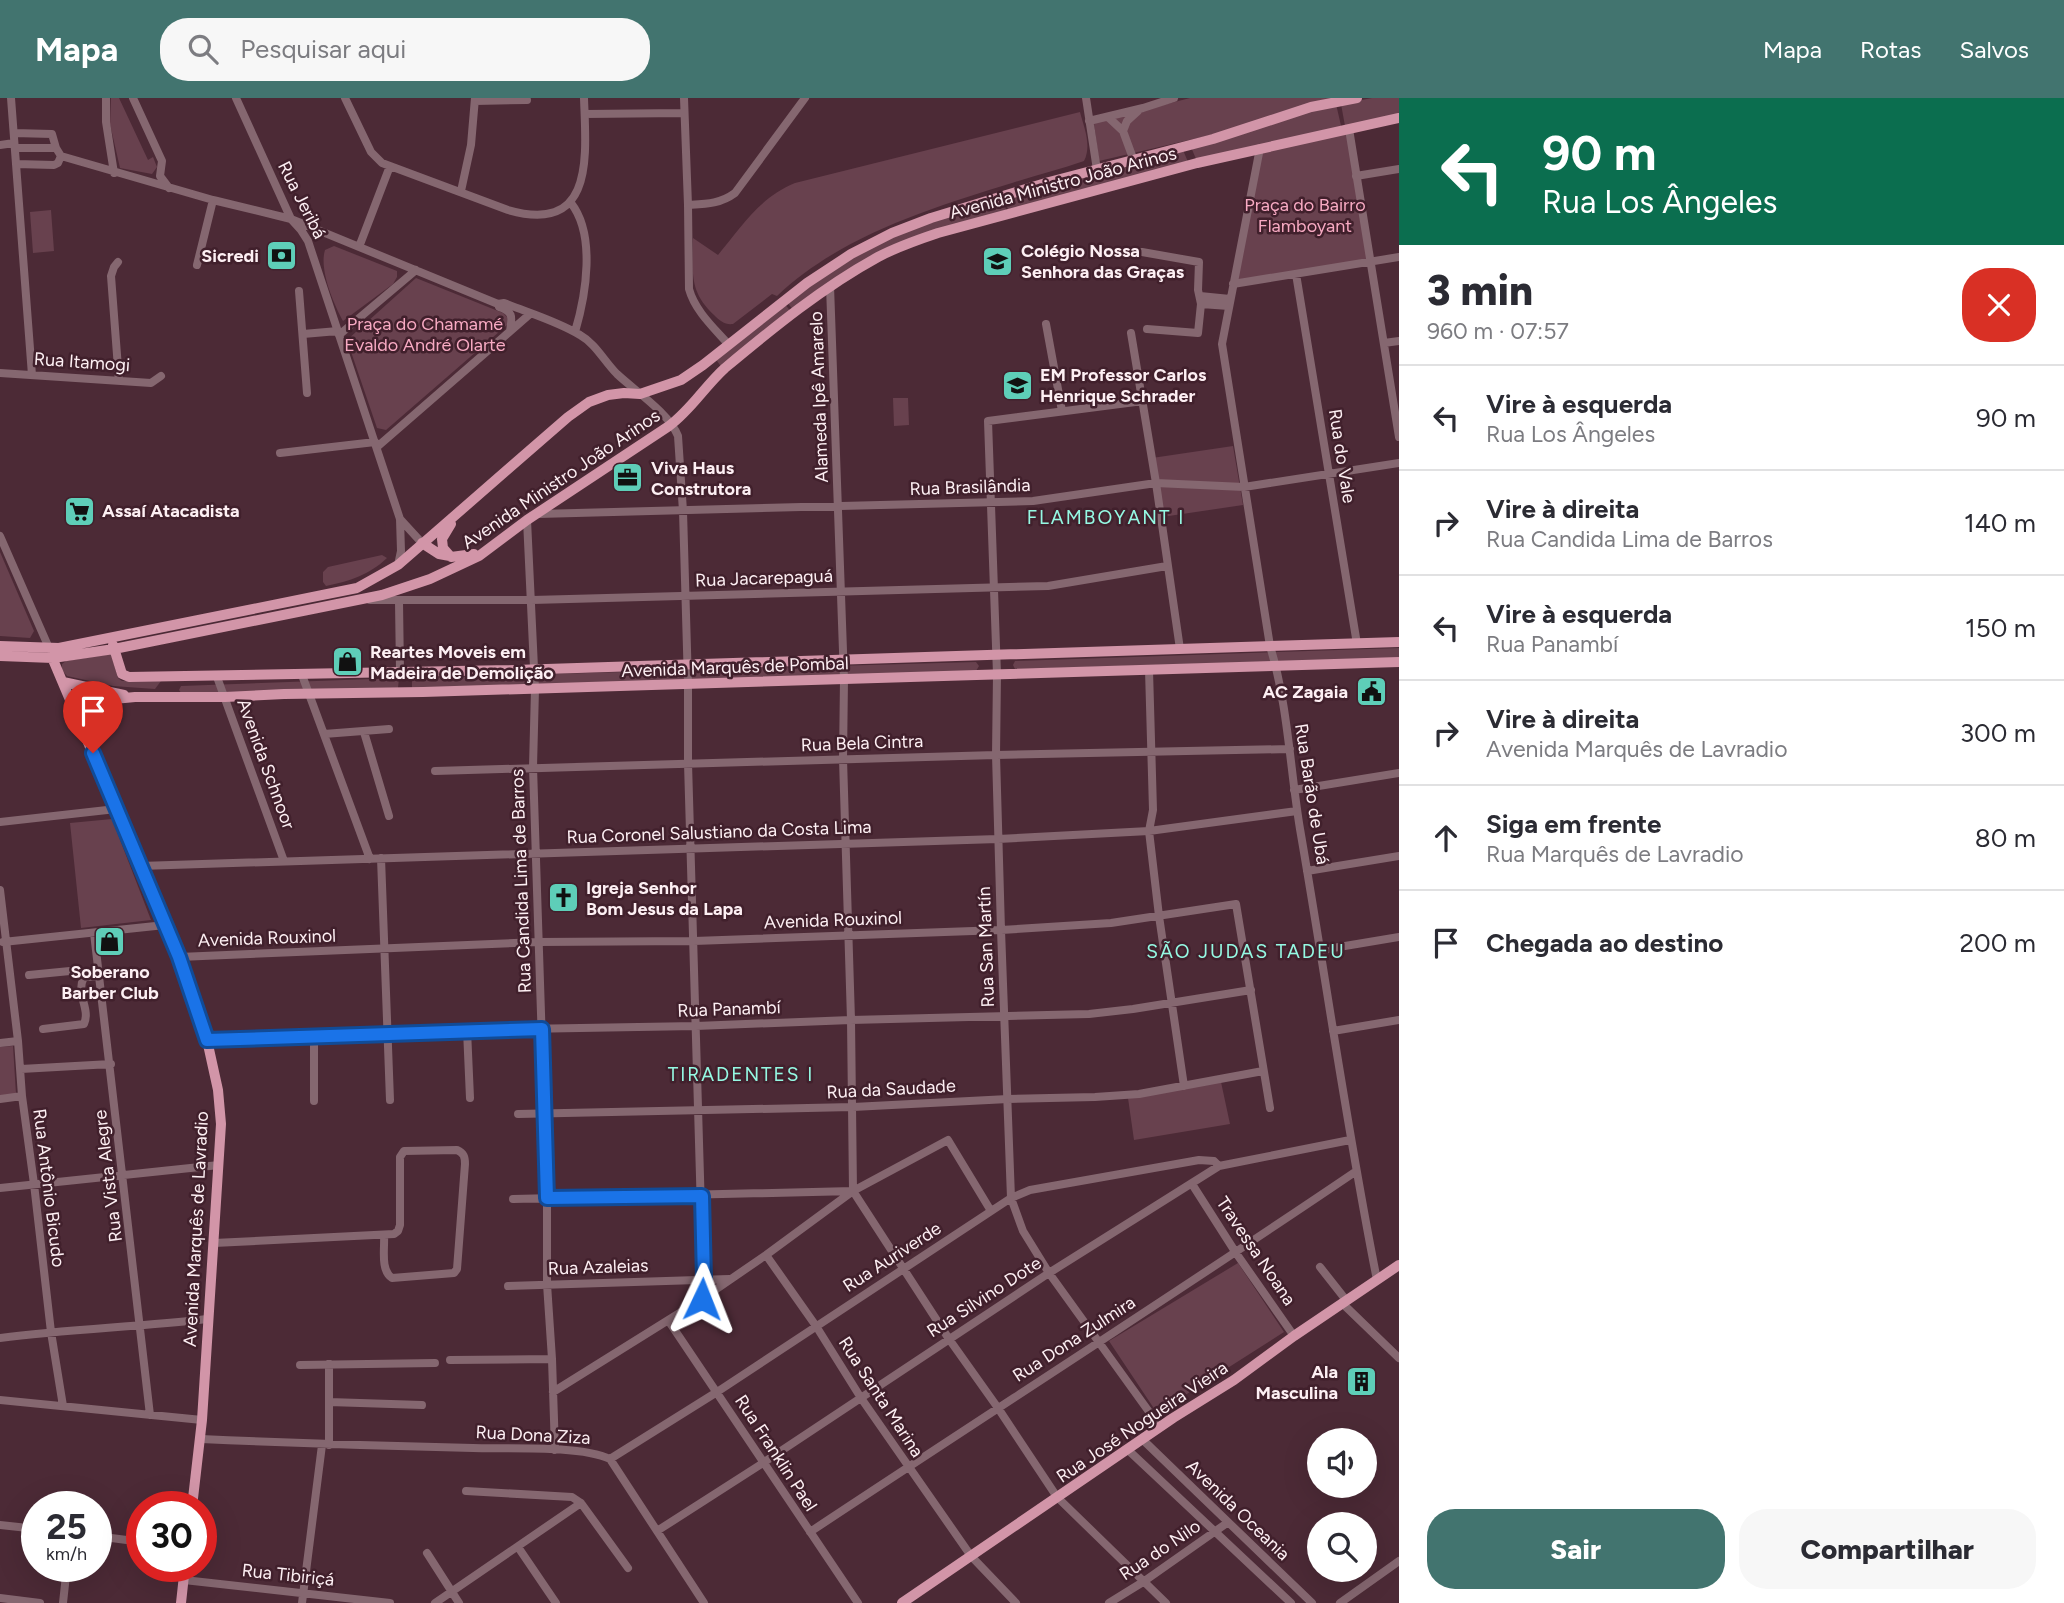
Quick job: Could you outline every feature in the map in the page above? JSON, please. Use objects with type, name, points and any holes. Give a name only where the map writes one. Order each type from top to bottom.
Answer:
[{"type":"main road","name":"Avenida Ministro João Arinos","points":[[51,653],[59,648],[341,592],[372,581],[398,565],[568,416],[589,402],[608,395],[640,394],[681,380],[807,283],[872,242],[931,218],[1049,182],[1232,134],[1314,103],[1357,98]]},
{"type":"main road","name":"Avenida Ministro João Arinos","points":[[51,653],[114,649],[360,600],[430,579],[479,556],[527,520],[671,425],[708,385],[739,357],[830,285],[900,247],[937,233],[1120,183],[1260,148],[1399,118]]},
{"type":"main road","points":[[1120,183],[1132,175],[1134,160]]},
{"type":"main road","points":[[1036,205],[1038,191],[1042,185],[1049,182]]},
{"type":"main road","points":[[729,345],[739,357]]},
{"type":"main road","points":[[451,557],[443,548],[442,539],[461,510]]},
{"type":"main road","points":[[422,543],[439,554],[451,557],[478,554],[499,542]]},
{"type":"main road","name":"Avenida Marquês de Pombal","points":[[111,638],[125,676],[172,677],[515,670],[1399,642]]},
{"type":"main road","points":[[0,646],[51,653]]},
{"type":"main road","points":[[1280,666],[1283,646]]},
{"type":"main road","points":[[1253,647],[1254,666]]},
{"type":"main road","points":[[0,656],[51,653]]},
{"type":"main road","points":[[51,653],[72,702]]},
{"type":"main road","points":[[978,675],[981,667],[979,655]]},
{"type":"main road","points":[[1002,655],[1005,667],[1002,674]]},
{"type":"main road","points":[[849,659],[852,667],[849,679]]},
{"type":"main road","points":[[823,660],[827,672],[825,680]]},
{"type":"main road","name":"Avenida Marquês de Pombal","points":[[72,702],[135,697],[515,689],[1399,662]]},
{"type":"main road","points":[[693,664],[693,684]]},
{"type":"main road","points":[[668,665],[671,677],[669,684]]},
{"type":"main road","points":[[540,669],[543,677],[540,688]]},
{"type":"main road","points":[[515,670],[515,689]]},
{"type":"main road","points":[[154,697],[160,686],[172,677]]},
{"type":"main road","points":[[63,682],[135,697]]},
{"type":"main road","name":"Avenida Marquês de Lavradio","points":[[72,702],[179,957],[207,1040],[218,1090],[221,1124],[219,1165],[201,1439],[194,1491]]},
{"type":"main road","name":"Rua José Nogueira Vieira","points":[[901,1603],[1142,1439],[1234,1380],[1399,1265]]},
{"type":"main road","points":[[181,1603],[184,1582]]},
{"type":"street","points":[[11,98],[32,375]]},
{"type":"street","points":[[106,98],[106,122],[114,173]]},
{"type":"street","points":[[133,98],[162,161],[160,176],[169,188]]},
{"type":"street","name":"Rua Jeribá","points":[[236,98],[291,219],[308,241],[400,519]]},
{"type":"street","points":[[345,98],[371,152],[382,163],[527,215],[544,215],[572,203],[584,171],[584,98]]},
{"type":"street","points":[[684,98],[689,289],[701,313],[729,345]]},
{"type":"street","points":[[688,205],[717,203],[735,192],[805,98]]},
{"type":"street","points":[[1086,98],[1097,170]]},
{"type":"street","points":[[1089,121],[1174,98]]},
{"type":"street","points":[[461,191],[471,145],[475,100],[527,100]]},
{"type":"street","points":[[1123,131],[1128,121],[1143,108]]},
{"type":"street","points":[[585,114],[684,113]]},
{"type":"street","points":[[1108,117],[1123,131],[1134,160]]},
{"type":"street","points":[[1349,129],[1399,437]]},
{"type":"street","points":[[14,133],[52,134],[61,154],[58,163],[54,165],[16,164]]},
{"type":"street","points":[[0,145],[61,154],[114,173],[291,219],[498,304],[511,315],[510,331]]},
{"type":"street","name":"Rua Barão de Ubá","points":[[1260,148],[1222,344],[1270,646],[1280,666],[1297,811],[1355,1172],[1377,1280]]},
{"type":"street","points":[[359,247],[390,166]]},
{"type":"street","points":[[1356,176],[1399,169]]},
{"type":"street","points":[[197,265],[213,200]]},
{"type":"street","points":[[572,203],[579,212],[586,253],[586,286],[575,332]]},
{"type":"street","points":[[1142,253],[1199,262],[1198,290],[1201,300],[1198,332],[1147,329]]},
{"type":"street","points":[[1233,284],[1399,257]]},
{"type":"street","points":[[118,262],[111,276],[119,381]]},
{"type":"street","points":[[303,334],[339,333],[416,270]]},
{"type":"street","name":"Rua do Vale","points":[[1296,274],[1357,644]]},
{"type":"street","name":"Alameda Ipê Amarelo","points":[[830,285],[841,592],[849,659]]},
{"type":"street","points":[[299,291],[307,393]]},
{"type":"street","points":[[1201,300],[1229,303]]},
{"type":"street","points":[[498,304],[504,303],[575,332],[591,342],[615,372],[671,425],[678,436],[686,596],[693,664]]},
{"type":"street","points":[[280,453],[376,444],[530,314]]},
{"type":"street","points":[[1046,324],[1062,411]]},
{"type":"street","points":[[1131,333],[1180,649]]},
{"type":"street","points":[[1384,343],[1399,341]]},
{"type":"street","name":"Rua Itamogi","points":[[0,373],[150,383],[161,376]]},
{"type":"street","points":[[1002,655],[994,587],[988,421],[1143,401]]},
{"type":"street","name":"Rua Brasilândia","points":[[538,514],[1033,501],[1156,483],[1244,487],[1399,463]]},
{"type":"street","points":[[400,519],[422,543]]},
{"type":"street","points":[[398,565],[401,551],[400,519]]},
{"type":"street","points":[[527,520],[540,669]]},
{"type":"street","points":[[0,536],[51,653]]},
{"type":"street","name":"Rua Jacarepaguá","points":[[360,600],[532,600],[1048,586],[1167,566]]},
{"type":"street","points":[[399,601],[400,671]]},
{"type":"street","points":[[1149,670],[1153,810],[1149,831],[1184,1086]]},
{"type":"street","name":"Rua San Martín","points":[[1002,674],[996,755],[1011,1198],[1023,1231],[1049,1273],[1160,1427]]},
{"type":"street","points":[[302,675],[370,859]]},
{"type":"street","name":"Avenida Schnoor","points":[[217,677],[284,861]]},
{"type":"street","points":[[849,679],[843,759],[853,1191],[949,1339],[1057,1497],[1166,1603]]},
{"type":"street","points":[[693,684],[688,763],[702,1196],[702,1299]]},
{"type":"street","name":"Rua Candida Lima de Barros","points":[[540,688],[533,767],[547,1198],[547,1284],[555,1450]]},
{"type":"street","points":[[324,734],[389,729]]},
{"type":"street","points":[[363,732],[389,816]]},
{"type":"street","name":"Rua Bela Cintra","points":[[435,771],[1290,749]]},
{"type":"street","points":[[1294,790],[1399,773]]},
{"type":"street","points":[[0,822],[116,809]]},
{"type":"street","name":"Rua Coronel Salustiano da Costa Lima","points":[[140,866],[999,839],[1149,831],[1297,811]]},
{"type":"street","points":[[1307,871],[1399,856]]},
{"type":"street","points":[[381,858],[390,1100]]},
{"type":"street","name":"Rua Antônio Bicudo","points":[[0,890],[3,942],[18,1041],[22,1096],[51,1332],[63,1406]]},
{"type":"street","name":"Avenida Rouxinol","points":[[179,957],[538,942],[694,941],[1001,930],[1111,923],[1236,904],[1251,990]]},
{"type":"street","points":[[3,942],[165,925]]},
{"type":"street","name":"Rua Vista Alegre","points":[[94,933],[150,1415]]},
{"type":"street","points":[[1321,950],[1399,937]]},
{"type":"street","points":[[29,975],[70,971],[84,976],[100,976]]},
{"type":"street","points":[[43,1029],[84,1024],[86,1015],[80,987],[84,976]]},
{"type":"street","points":[[1251,990],[1270,1108]]},
{"type":"street","name":"Rua Panambí","points":[[207,1040],[467,1030],[1089,1014],[1251,990]]},
{"type":"street","points":[[1333,1031],[1399,1020]]},
{"type":"street","points":[[467,1030],[470,1098]]},
{"type":"street","points":[[314,1036],[314,1101]]},
{"type":"street","points":[[0,1042],[18,1041]]},
{"type":"street","points":[[21,1069],[111,1064]]},
{"type":"street","name":"Rua da Saudade","points":[[518,1114],[853,1107],[1095,1097],[1139,1094],[1263,1071]]},
{"type":"street","points":[[0,1099],[22,1096]]},
{"type":"street","points":[[553,1392],[702,1299],[853,1191],[948,1140],[991,1211]]},
{"type":"street","name":"Rua Silvino Dote","points":[[657,1531],[1049,1273],[1219,1166],[1350,1140]]},
{"type":"street","points":[[214,1243],[394,1234],[400,1225],[400,1157],[404,1151],[461,1152],[465,1157],[465,1164],[457,1269],[454,1273],[392,1278],[387,1275],[385,1269],[384,1235]]},
{"type":"street","name":"Rua Auriverde","points":[[610,1459],[717,1392],[1011,1198],[1030,1190],[1199,1160],[1214,1161],[1219,1166]]},
{"type":"street","points":[[0,1188],[219,1165]]},
{"type":"street","name":"Rua Dona Zulmira","points":[[810,1532],[1355,1172]]},
{"type":"street","name":"Travessa Noana","points":[[1192,1184],[1294,1336]]},
{"type":"street","points":[[513,1199],[853,1191]]},
{"type":"street","name":"Rua Santa Marina","points":[[766,1255],[971,1556],[1016,1603]]},
{"type":"street","points":[[1320,1267],[1344,1302],[1399,1357]]},
{"type":"street","name":"Rua Azaleias","points":[[508,1286],[730,1279]]},
{"type":"street","points":[[0,1338],[207,1319]]},
{"type":"street","name":"Rua Franklin Pael","points":[[668,1320],[858,1603]]},
{"type":"street","points":[[450,1360],[552,1359]]},
{"type":"street","points":[[300,1365],[435,1363]]},
{"type":"street","points":[[302,1603],[326,1445],[329,1364]]},
{"type":"street","points":[[0,1400],[202,1420]]},
{"type":"street","points":[[329,1402],[422,1405]]},
{"type":"street","name":"Rua Dona Ziza","points":[[201,1439],[590,1452],[610,1459],[704,1603]]},
{"type":"street","name":"Avenida Oceania","points":[[1142,1439],[1312,1603]]},
{"type":"street","name":"Avenida Oceania","points":[[1127,1450],[1291,1603]]},
{"type":"street","points":[[466,1491],[572,1497],[581,1503],[628,1568]]},
{"type":"street","points":[[435,1603],[581,1503]]},
{"type":"street","name":"Rua do Nilo","points":[[1110,1603],[1227,1523]]},
{"type":"street","points":[[0,1525],[21,1527]]},
{"type":"street","points":[[518,1547],[556,1603]]},
{"type":"street","points":[[427,1553],[459,1603]]},
{"type":"street","points":[[1340,1603],[1399,1561]]},
{"type":"street","points":[[63,1603],[65,1582]]},
{"type":"street","name":"Rua Tibiriçá","points":[[204,1582],[390,1603]]},
{"type":"street","points":[[0,1598],[40,1603]]},
{"type":"green space","points":[[111,98],[119,98],[148,160],[153,157],[157,167],[152,174],[120,168],[110,124]]},
{"type":"green space","points":[[1190,98],[1340,98],[1215,134],[1099,161],[1094,123]]},
{"type":"green space","points":[[1372,98],[1399,98],[1399,114],[1345,126],[1341,104]]},
{"type":"green space","points":[[1336,104],[1342,130],[1196,159],[1191,147]]},
{"type":"green space","points":[[1080,112],[1087,143],[1084,161],[950,203],[888,226],[829,257],[777,296],[772,294],[733,324],[718,319],[696,289],[693,238],[718,255],[761,205],[771,196],[795,183]]},
{"type":"green space","name":"Praça do Bairro Flamboyant","points":[[1349,129],[1370,262],[1233,284],[1260,148]]},
{"type":"green space","points":[[1183,150],[1188,162],[1008,210],[1005,197]]},
{"type":"green space","points":[[1003,197],[1006,210],[898,245],[794,311],[786,301],[872,243]]},
{"type":"green space","points":[[51,210],[54,251],[33,253],[30,212]]},
{"type":"green space","points":[[334,246],[397,271],[393,284],[343,321],[325,276],[325,250]]},
{"type":"green space","name":"Praça do Chamamé Evaldo André Olarte","points":[[416,278],[503,313],[507,317],[507,325],[386,430],[377,428],[347,340]]},
{"type":"green space","points":[[784,303],[792,313],[722,368],[715,358]]},
{"type":"green space","points":[[893,398],[908,398],[909,425],[894,426]]},
{"type":"green space","points":[[1233,446],[1243,505],[1162,517],[1152,458]]},
{"type":"green space","points":[[0,552],[34,631],[30,638],[0,636]]},
{"type":"green space","points":[[382,555],[387,558],[359,576],[326,586],[323,582],[323,572],[328,567]]},
{"type":"green space","points":[[1399,648],[1399,658],[1015,669],[1013,665],[1015,661]]},
{"type":"green space","points":[[111,654],[118,678],[122,681],[161,681],[155,689],[113,686],[67,676],[62,670],[62,664],[66,661]]},
{"type":"green space","points":[[976,662],[979,666],[976,671],[412,688],[412,678]]},
{"type":"green space","points":[[399,678],[398,688],[182,694],[179,690],[181,686]]},
{"type":"green space","points":[[112,819],[151,920],[81,928],[70,823]]},
{"type":"green space","points":[[13,1046],[16,1094],[0,1096],[0,1047]]},
{"type":"green space","points":[[1221,1082],[1230,1124],[1134,1140],[1128,1098]]},
{"type":"green space","points":[[1238,1263],[1284,1332],[1157,1413],[1109,1341]]},
{"type":"place","name":"Sicredi","points":[[282,256]]},
{"type":"place","name":"Colégio Nossa Senhora das Graças","points":[[998,261]]},
{"type":"place","name":"EM Professor Carlos Henrique Schrader","points":[[1017,385]]},
{"type":"place","name":"Viva Haus Construtora","points":[[628,478]]},
{"type":"place","name":"Assaí Atacadista","points":[[79,511]]},
{"type":"place","name":"Reartes Moveis em Madeira de Demolição","points":[[347,662]]},
{"type":"place","name":"AC Zagaia","points":[[1371,692]]},
{"type":"place","name":"Igreja Senhor Bom Jesus da Lapa","points":[[563,898]]},
{"type":"place","name":"Soberano Barber Club","points":[[110,942]]},
{"type":"place","name":"Ala Masculina","points":[[1361,1382]]},
{"type":"district","name":"FLAMBOYANT I","points":[[1106,517]]},
{"type":"district","name":"SÃO JUDAS TADEU","points":[[1246,951]]},
{"type":"district","name":"TIRADENTES I","points":[[741,1074]]},
{"type":"route","points":[[93,753],[179,957],[207,1040],[542,1029],[547,1198],[702,1196],[702,1299]]}]
